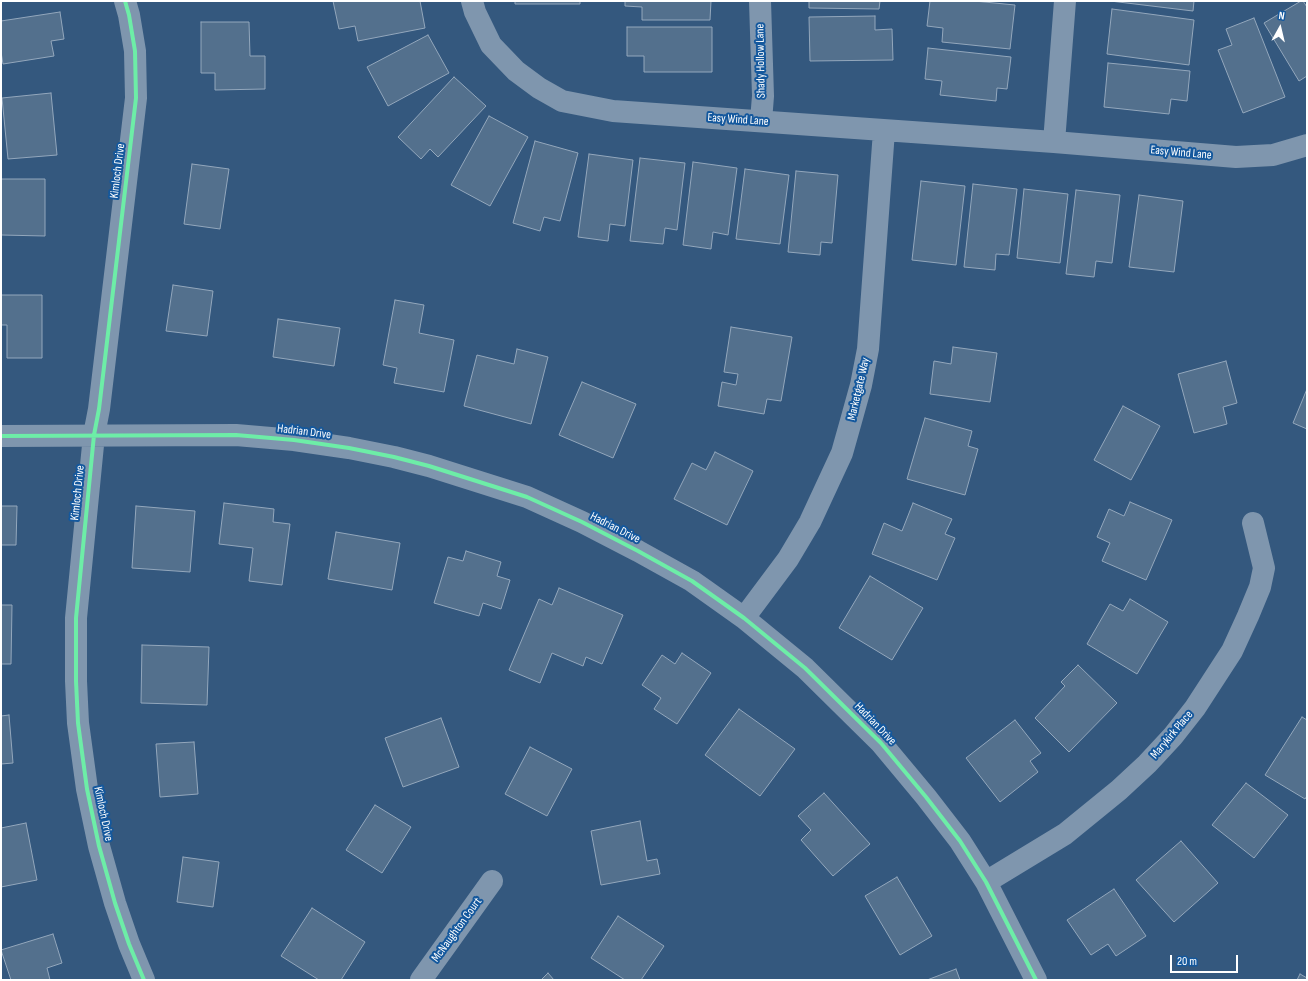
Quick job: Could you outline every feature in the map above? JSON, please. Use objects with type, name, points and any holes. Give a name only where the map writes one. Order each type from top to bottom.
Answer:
[{"type":"street","name":"Kimloch Drive","points":[[125,1],[130,15],[135,51],[136,98],[99,409],[94,435],[76,618],[76,681],[78,723],[87,789],[99,846],[115,903],[129,944],[144,980]]},
{"type":"street","name":"Easy Wind Lane","points":[[472,1],[475,12],[491,45],[516,71],[539,88],[562,101],[613,111],[1054,142],[1236,158],[1273,155],[1307,145]]},
{"type":"street","name":"Shady Hollow Lane","points":[[760,1],[763,96],[761,121]]},
{"type":"street","points":[[1054,142],[1065,1]]},
{"type":"street","name":"Marketgate Way","points":[[744,618],[788,559],[810,522],[842,453],[861,385],[868,349],[884,131]]},
{"type":"street","name":"Hadrian Drive","points":[[1,436],[236,435],[294,440],[349,448],[429,466],[527,497],[582,522],[638,551],[692,581],[744,618],[805,668],[881,743],[960,841],[986,882],[1036,980]]},
{"type":"street","name":"Marykirk Place","points":[[986,882],[1065,834],[1119,790],[1147,764],[1173,736],[1195,708],[1232,651],[1260,587],[1264,568],[1253,523]]},
{"type":"street","name":"McNaughton Court","points":[[421,980],[492,881]]},
{"type":"building","points":[[333,1],[420,1],[425,28],[358,41],[355,26],[339,29]]},
{"type":"building","points":[[515,1],[580,1],[580,4],[515,4]]},
{"type":"building","points":[[625,1],[711,1],[710,20],[642,20],[642,7],[625,6]]},
{"type":"building","points":[[809,1],[880,1],[879,9],[809,8]]},
{"type":"building","points":[[930,1],[974,1],[1015,5],[1010,49],[942,42],[943,28],[927,26]]},
{"type":"building","points":[[1110,1],[1194,1],[1193,11]]},
{"type":"building","points":[[1303,1],[1307,7],[1307,76],[1299,81],[1264,23]]},
{"type":"building","points":[[1112,9],[1194,20],[1189,65],[1107,54]]},
{"type":"building","points":[[60,12],[64,39],[51,41],[54,56],[3,64],[1,52],[1,21]]},
{"type":"building","points":[[875,16],[875,30],[892,29],[893,60],[810,61],[809,17]]},
{"type":"building","points":[[1254,18],[1285,97],[1243,113],[1218,50],[1232,45],[1226,29]]},
{"type":"building","points":[[201,22],[249,22],[250,56],[265,56],[265,89],[215,90],[215,73],[201,73]]},
{"type":"building","points":[[627,27],[712,27],[712,72],[644,72],[644,56],[627,56]]},
{"type":"building","points":[[428,35],[449,73],[388,106],[367,67]]},
{"type":"building","points":[[928,48],[1011,57],[1007,89],[997,88],[996,101],[940,95],[942,81],[925,79]]},
{"type":"building","points":[[1108,63],[1190,71],[1187,101],[1171,99],[1169,114],[1104,107]]},
{"type":"building","points":[[454,77],[486,106],[438,157],[430,149],[421,159],[398,137]]},
{"type":"building","points":[[51,93],[57,155],[8,159],[2,98]]},
{"type":"building","points":[[489,116],[528,137],[490,206],[451,185]]},
{"type":"building","points":[[535,141],[578,153],[560,221],[544,217],[540,231],[513,223]]},
{"type":"building","points":[[589,154],[633,160],[625,226],[610,224],[608,241],[578,237]]},
{"type":"building","points":[[640,158],[685,163],[677,230],[665,228],[663,244],[630,241]]},
{"type":"building","points":[[693,162],[737,168],[728,235],[713,232],[711,249],[683,245]]},
{"type":"building","points":[[192,164],[229,169],[220,229],[184,224]]},
{"type":"building","points":[[745,169],[789,175],[780,244],[736,239]]},
{"type":"building","points":[[796,171],[838,175],[832,243],[821,242],[820,255],[788,252]]},
{"type":"building","points":[[1,179],[45,179],[45,236],[1,235]]},
{"type":"building","points":[[921,181],[965,186],[956,265],[912,260]]},
{"type":"building","points":[[973,184],[1017,189],[1009,255],[996,254],[995,270],[964,267]]},
{"type":"building","points":[[1024,189],[1068,194],[1060,263],[1017,258]]},
{"type":"building","points":[[1076,190],[1120,195],[1112,263],[1096,261],[1094,277],[1066,274]]},
{"type":"building","points":[[1139,195],[1183,201],[1174,272],[1129,267]]},
{"type":"building","points":[[173,285],[213,291],[207,336],[166,331]]},
{"type":"building","points":[[1,295],[42,295],[42,358],[7,358],[7,325],[1,325]]},
{"type":"building","points":[[395,300],[424,305],[419,333],[454,340],[444,392],[394,383],[397,368],[383,365]]},
{"type":"building","points":[[278,319],[340,328],[334,366],[273,357]]},
{"type":"building","points":[[731,327],[792,337],[781,401],[767,399],[764,414],[718,406],[722,382],[736,385],[738,374],[724,372]]},
{"type":"building","points":[[953,347],[997,353],[990,402],[930,394],[934,361],[951,364]]},
{"type":"building","points":[[517,349],[548,357],[531,424],[464,406],[477,355],[514,364]]},
{"type":"building","points":[[1226,361],[1237,403],[1223,407],[1227,424],[1194,433],[1178,374]]},
{"type":"building","points":[[582,382],[636,404],[613,458],[559,435]]},
{"type":"building","points":[[1307,389],[1307,429],[1293,423]]},
{"type":"building","points":[[1123,406],[1160,426],[1131,480],[1094,460]]},
{"type":"building","points":[[925,418],[972,431],[968,446],[978,449],[965,495],[907,479]]},
{"type":"building","points":[[715,452],[753,471],[727,525],[674,499],[692,463],[706,470]]},
{"type":"building","points":[[1130,502],[1172,520],[1146,580],[1102,561],[1110,543],[1097,537],[1109,509],[1124,516]]},
{"type":"building","points":[[224,503],[274,509],[273,522],[290,524],[282,585],[249,581],[253,548],[219,544]]},
{"type":"building","points":[[913,503],[952,519],[945,534],[955,538],[937,580],[872,554],[884,523],[902,531]]},
{"type":"building","points":[[1,506],[17,506],[16,545],[1,545]]},
{"type":"building","points":[[136,506],[195,511],[190,572],[132,568]]},
{"type":"building","points":[[336,532],[400,543],[392,590],[328,579]]},
{"type":"building","points":[[466,551],[501,562],[497,576],[510,580],[501,609],[483,603],[479,616],[434,603],[448,557],[463,561]]},
{"type":"building","points":[[870,576],[923,608],[892,660],[839,628]]},
{"type":"building","points":[[559,588],[623,615],[602,664],[586,657],[583,666],[552,653],[540,683],[509,670],[539,599],[552,605]]},
{"type":"building","points":[[1130,599],[1168,622],[1137,674],[1087,644],[1110,604],[1123,611]]},
{"type":"building","points":[[1,605],[12,605],[11,664],[1,664]]},
{"type":"building","points":[[142,645],[209,647],[207,705],[141,703]]},
{"type":"building","points":[[682,653],[711,673],[677,724],[654,709],[661,698],[642,685],[662,655],[675,664]]},
{"type":"building","points":[[1078,665],[1117,703],[1069,752],[1035,718],[1065,686],[1061,682]]},
{"type":"building","points":[[739,709],[795,749],[760,796],[705,755]]},
{"type":"building","points":[[9,715],[13,763],[1,764],[1,716]]},
{"type":"building","points":[[1302,717],[1307,720],[1307,796],[1305,799],[1265,775]]},
{"type":"building","points":[[441,718],[459,767],[403,787],[385,738]]},
{"type":"building","points":[[1015,720],[1041,753],[1030,761],[1038,772],[1000,802],[966,758]]},
{"type":"building","points":[[194,742],[198,794],[160,797],[156,744]]},
{"type":"building","points":[[530,747],[572,769],[547,816],[505,794]]},
{"type":"building","points":[[1246,783],[1288,815],[1254,858],[1212,825]]},
{"type":"building","points":[[824,793],[870,844],[833,876],[801,840],[811,830],[798,816]]},
{"type":"building","points":[[375,805],[411,827],[382,873],[346,850]]},
{"type":"building","points":[[640,821],[647,861],[657,859],[660,874],[601,885],[591,831]]},
{"type":"building","points":[[26,823],[37,880],[1,887],[1,828]]},
{"type":"building","points":[[1181,841],[1218,883],[1174,922],[1136,880]]},
{"type":"building","points":[[183,857],[219,862],[213,907],[177,902]]},
{"type":"building","points":[[897,877],[932,936],[900,955],[865,896]]},
{"type":"building","points":[[1114,889],[1146,936],[1116,956],[1108,944],[1091,955],[1067,920]]},
{"type":"building","points":[[312,908],[365,942],[341,980],[319,980],[281,956]]},
{"type":"building","points":[[618,916],[664,946],[641,980],[625,980],[591,958]]},
{"type":"building","points":[[53,934],[62,963],[47,968],[50,980],[11,980],[1,950]]},
{"type":"building","points":[[956,969],[960,980],[927,980]]},
{"type":"building","points":[[548,973],[554,980],[541,980]]},
{"type":"building","points":[[1300,974],[1307,978],[1307,980],[1297,980]]},
{"type":"cycle path","points":[[125,1],[135,51],[136,98],[99,409],[94,435],[76,618],[76,681],[78,723],[87,789],[99,846],[115,903],[129,944],[144,980]]},
{"type":"cycle path","points":[[1,436],[236,435],[294,440],[349,448],[429,466],[527,497],[582,522],[638,551],[692,581],[744,618],[805,668],[881,743],[960,841],[986,882],[1036,980]]}]
